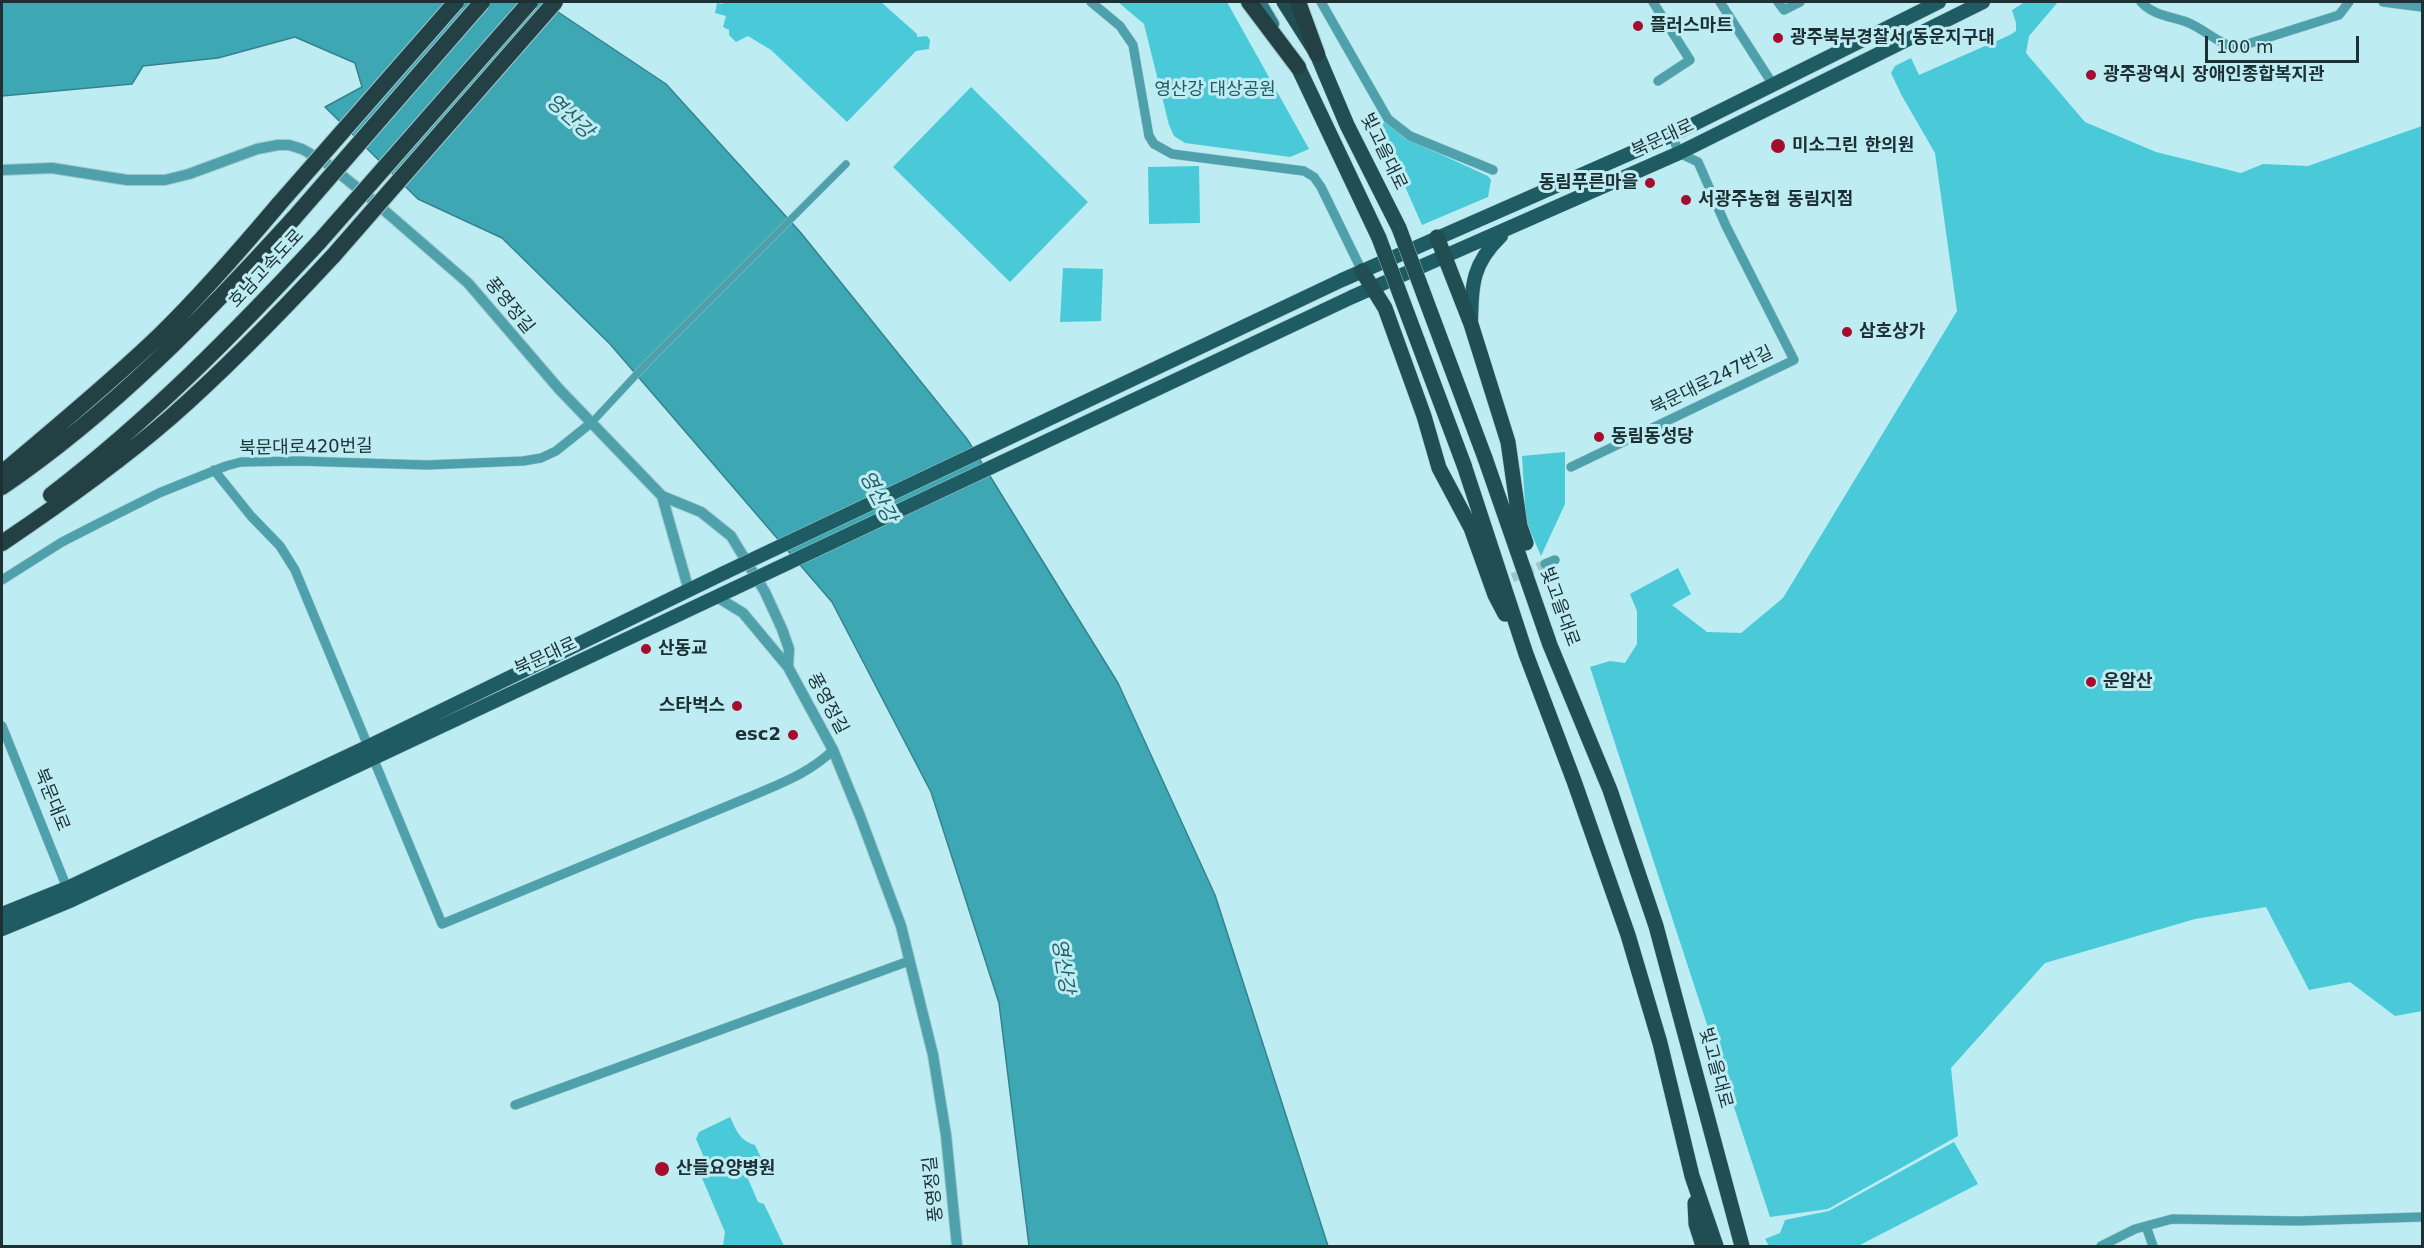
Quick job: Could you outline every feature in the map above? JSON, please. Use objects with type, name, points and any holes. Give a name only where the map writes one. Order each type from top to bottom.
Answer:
[{"type":"highway","points":[[2,473],[108,383],[161,334],[222,270],[456,2]]},
{"type":"highway","name":"호남고속도로","points":[[2,487],[96,415],[168,351],[215,305],[482,2]]},
{"type":"highway","name":"호남고속도로","points":[[2,531],[84,470],[136,427],[206,360],[320,241],[530,2]]},
{"type":"highway","points":[[2,543],[122,456],[170,418],[285,308],[555,2]]},
{"type":"highway","points":[[1249,2],[1298,67],[1379,238],[1464,465],[1526,654],[1628,935],[1660,1043],[1692,1176],[1716,1246]]},
{"type":"highway","name":"빛고을대로","points":[[1284,2],[1317,54],[1347,125],[1399,228],[1485,458],[1550,645],[1610,790],[1656,926],[1736,1226],[1744,1246]]},
{"type":"highway","points":[[1298,2],[1317,54]]},
{"type":"highway","points":[[1437,237],[1471,324],[1508,442],[1520,526],[1538,581],[1550,645]]},
{"type":"highway","points":[[1362,271],[1384,308],[1406,365],[1439,468],[1471,528],[1495,595],[1526,654]]},
{"type":"highway","points":[[1692,1176],[1696,1224],[1703,1246]]},
{"type":"main road","points":[[1260,2],[1298,67]]},
{"type":"main road","name":"북문대로","points":[[371,752],[726,572],[1342,280],[1672,135],[1772,83],[1939,2]]},
{"type":"main road","name":"북문대로","points":[[2,925],[371,752],[717,597],[1352,297],[1373,290],[1679,153],[1983,2]]},
{"type":"main road","points":[[1471,324],[1474,275],[1488,248],[1508,229]]},
{"type":"street","points":[[1091,2],[1120,26],[1133,45],[1149,136],[1154,144],[1172,154],[1281,167],[1304,171],[1314,177],[1362,271]]},
{"type":"street","points":[[1321,2],[1388,119],[1410,136],[1493,170]]},
{"type":"street","points":[[1653,2],[1690,60],[1658,81]]},
{"type":"street","points":[[1720,2],[1772,83]]},
{"type":"street","points":[[1781,6],[1800,2]]},
{"type":"street","points":[[2141,2],[2162,15],[2187,22],[2235,48],[2339,15],[2349,2]]},
{"type":"street","points":[[2383,2],[2422,7]]},
{"type":"street","points":[[1672,135],[1679,153]]},
{"type":"street","name":"풍영정길","points":[[2,170],[52,168],[127,180],[165,180],[189,174],[257,149],[289,145],[302,149],[325,162],[370,198],[468,283],[517,343],[662,496],[701,512],[718,524],[738,545],[765,592],[782,629],[789,649],[788,667],[833,750],[889,891],[933,1055],[946,1135],[957,1246]]},
{"type":"street","name":"북문대로247번길","points":[[1571,467],[1794,360],[1726,226],[1698,162],[1679,153]]},
{"type":"street","points":[[593,421],[846,164]]},
{"type":"street","name":"북문대로420번길","points":[[2,580],[62,542],[103,520],[159,493],[214,470],[241,462],[427,465],[523,461],[541,458],[556,452],[593,421]]},
{"type":"street","points":[[214,470],[236,500],[287,556],[310,603],[371,752]]},
{"type":"street","points":[[662,496],[689,591]]},
{"type":"street","points":[[1545,564],[1555,560]]},
{"type":"street","points":[[717,597],[743,613],[788,667]]},
{"type":"street","name":"북문대로","points":[[2,726],[69,894]]},
{"type":"street","name":"풍영정길","points":[[371,752],[441,924],[802,774],[821,762],[833,750]]},
{"type":"street","points":[[515,1105],[909,961]]},
{"type":"street","points":[[2101,1246],[2146,1226],[2172,1219],[2298,1221],[2422,1217]]},
{"type":"street","points":[[2146,1226],[2153,1246]]},
{"type":"green space","points":[[723,2],[881,2],[917,34],[917,37],[927,36],[930,40],[929,49],[916,51],[847,122],[771,50],[748,36],[736,42],[729,35],[729,30],[723,27],[726,16],[715,13],[717,3],[723,4]]},
{"type":"green space","name":"영산강 대상공원","points":[[1118,2],[1227,2],[1309,149],[1290,157],[1185,143],[1174,136],[1169,125],[1144,24]]},
{"type":"green space","points":[[2025,2],[2058,2],[2029,36],[2026,53],[2085,122],[2156,152],[2241,173],[2263,164],[2308,166],[2422,126],[2422,1011],[2395,1016],[2350,982],[2309,990],[2266,907],[2195,919],[2045,963],[1951,1068],[1958,1136],[1828,1209],[1770,1217],[1590,667],[1610,661],[1625,663],[1637,644],[1637,611],[1630,594],[1678,568],[1691,594],[1672,605],[1707,632],[1741,633],[1783,598],[1957,311],[1935,153],[1891,73],[1895,66],[1911,58],[1919,75],[2010,35],[2016,31],[2012,10]]},
{"type":"green space","points":[[971,87],[1088,202],[1010,282],[893,167]]},
{"type":"green space","points":[[1385,122],[1405,138],[1488,176],[1491,180],[1488,197],[1422,225],[1378,125]]},
{"type":"green space","points":[[1199,166],[1200,223],[1149,224],[1148,167]]},
{"type":"green space","points":[[1063,268],[1103,269],[1101,321],[1060,322]]},
{"type":"green space","points":[[1565,452],[1565,504],[1541,556],[1526,521],[1522,456]]},
{"type":"green space","points":[[730,1117],[742,1138],[755,1145],[765,1166],[746,1174],[758,1202],[764,1204],[784,1246],[723,1246],[725,1232],[702,1178],[706,1162],[696,1139],[699,1132]]},
{"type":"green space","points":[[1954,1142],[1978,1184],[1858,1246],[1769,1246],[1765,1239],[1780,1233],[1785,1220],[1829,1211]]},
{"type":"water","name":"영산강","points":[[2,2],[543,2],[666,84],[801,233],[967,439],[1118,683],[1215,895],[1328,1246],[1029,1246],[999,1003],[931,792],[832,602],[610,344],[502,238],[418,199],[325,107],[362,87],[355,63],[295,37],[218,58],[143,66],[132,84],[2,96]]},
{"type":"tunnel","points":[[1500,583],[1545,564]]},
{"type":"place","name":"플러스마트","points":[[1638,26]]},
{"type":"place","name":"광주북부경찰서 동운지구대","points":[[1778,38]]},
{"type":"place","name":"광주광역시 장애인종합복지관","points":[[2091,75]]},
{"type":"place","name":"미소그린 한의원","points":[[1778,146]]},
{"type":"place","name":"동림푸른마을","points":[[1650,183]]},
{"type":"place","name":"서광주농협 동림지점","points":[[1686,200]]},
{"type":"place","name":"삼호상가","points":[[1847,332]]},
{"type":"place","name":"동림동성당","points":[[1599,437]]},
{"type":"place","name":"산동교","points":[[646,649]]},
{"type":"place","name":"운암산","points":[[2091,682]]},
{"type":"place","name":"스타벅스","points":[[737,706]]},
{"type":"place","name":"esc2","points":[[793,735]]},
{"type":"place","name":"산들요양병원","points":[[662,1169]]}]
